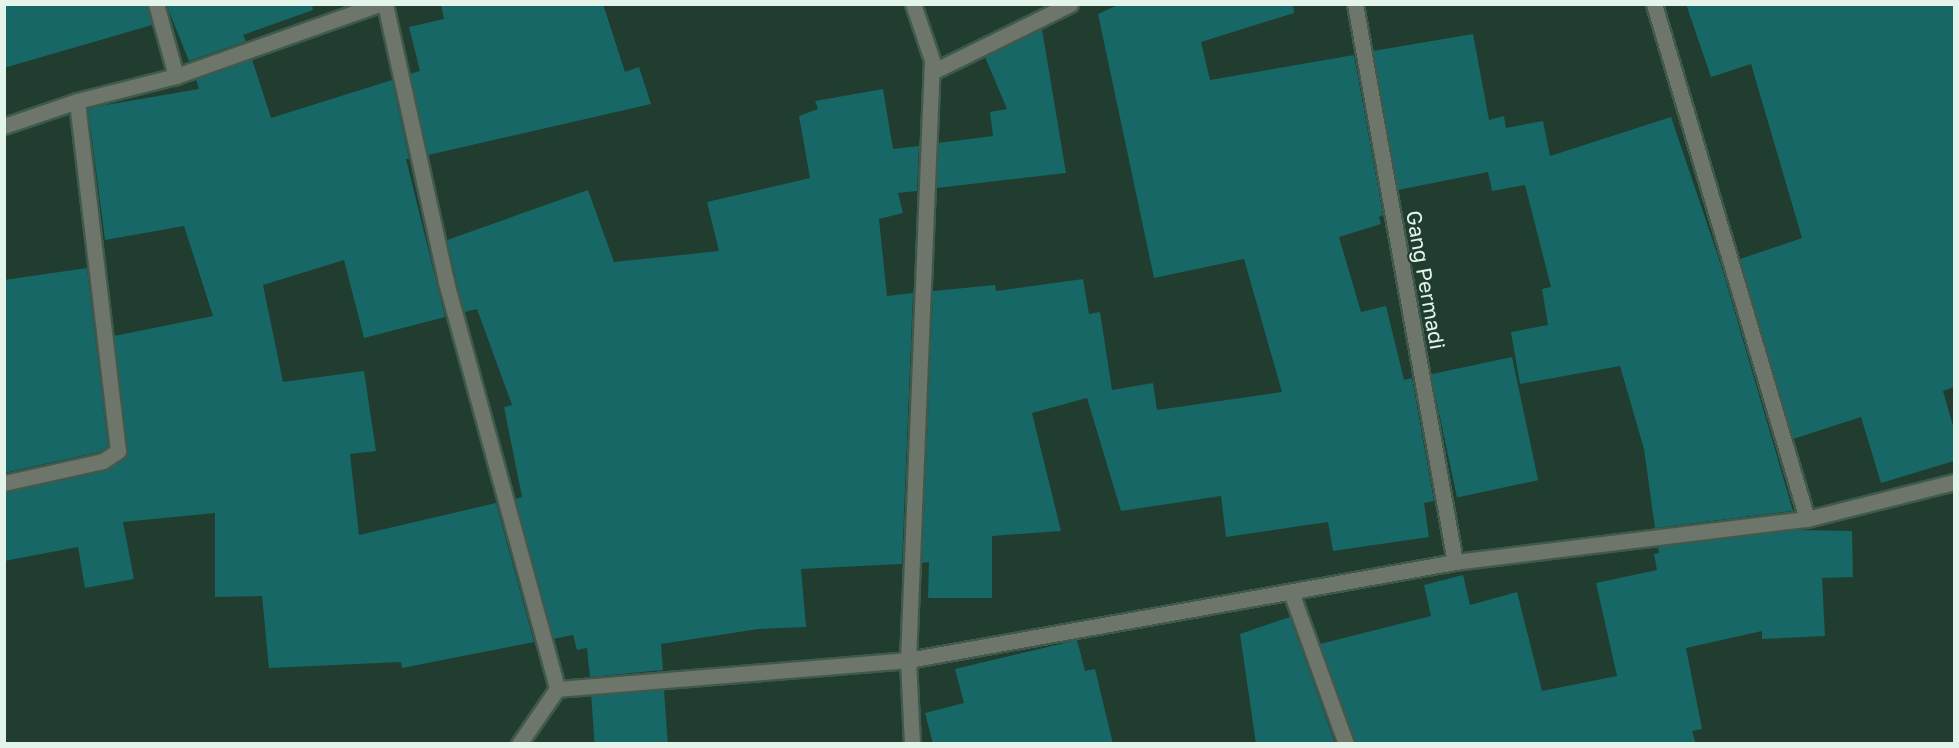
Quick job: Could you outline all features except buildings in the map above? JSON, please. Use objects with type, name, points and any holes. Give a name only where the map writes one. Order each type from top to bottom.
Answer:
[{"type":"street","points":[[156,4],[176,76]]},
{"type":"street","points":[[4,126],[77,101],[176,76],[379,4]]},
{"type":"street","points":[[385,4],[446,282],[557,689],[519,744]]},
{"type":"street","points":[[912,744],[908,660],[932,66],[913,4]]},
{"type":"street","points":[[932,66],[1070,4]]},
{"type":"street","name":"Gang Permadi","points":[[1355,4],[1455,562]]},
{"type":"street","points":[[1654,4],[1807,519]]},
{"type":"street","points":[[4,483],[103,461],[118,451],[77,101]]},
{"type":"street","points":[[557,689],[908,660],[1455,562],[1807,519],[1954,482]]},
{"type":"street","points":[[1292,592],[1346,744]]}]
